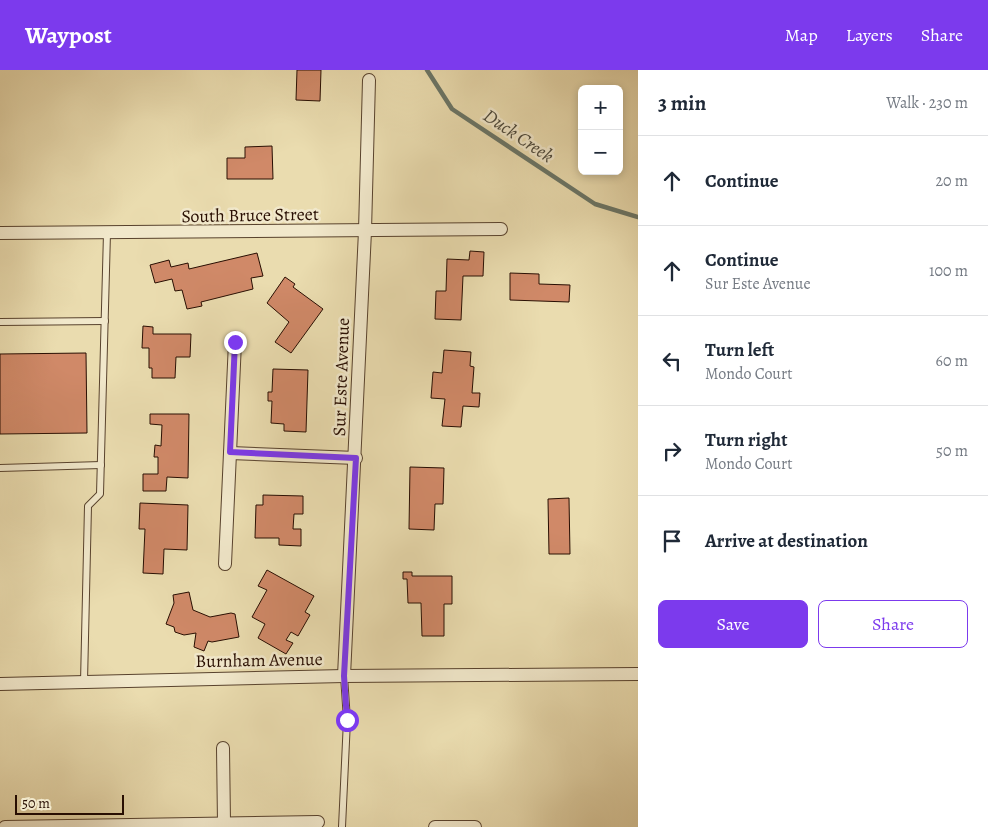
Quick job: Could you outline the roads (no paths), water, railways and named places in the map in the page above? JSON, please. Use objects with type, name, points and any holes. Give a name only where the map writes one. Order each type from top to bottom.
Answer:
[{"type":"street","name":"Sur Este Avenue","points":[[344,676],[356,458],[369,80]]},
{"type":"street","name":"South Bruce Street","points":[[0,233],[501,229]]},
{"type":"street","points":[[225,564],[235,342]]},
{"type":"street","points":[[230,452],[356,458]]},
{"type":"street","name":"Burnham Avenue","points":[[0,684],[344,676],[638,674]]},
{"type":"street","points":[[223,748],[224,823]]},
{"type":"street","points":[[6,827],[318,822]]},
{"type":"street","points":[[435,827],[475,827]]},
{"type":"lane","points":[[84,682],[88,506],[100,494],[108,233]]},
{"type":"lane","points":[[0,322],[105,320]]},
{"type":"lane","points":[[0,468],[101,465]]},
{"type":"lane","points":[[342,827],[347,720],[344,676]]},
{"type":"waterway","name":"Duck Creek","points":[[427,70],[452,109],[595,204],[638,217]]}]
